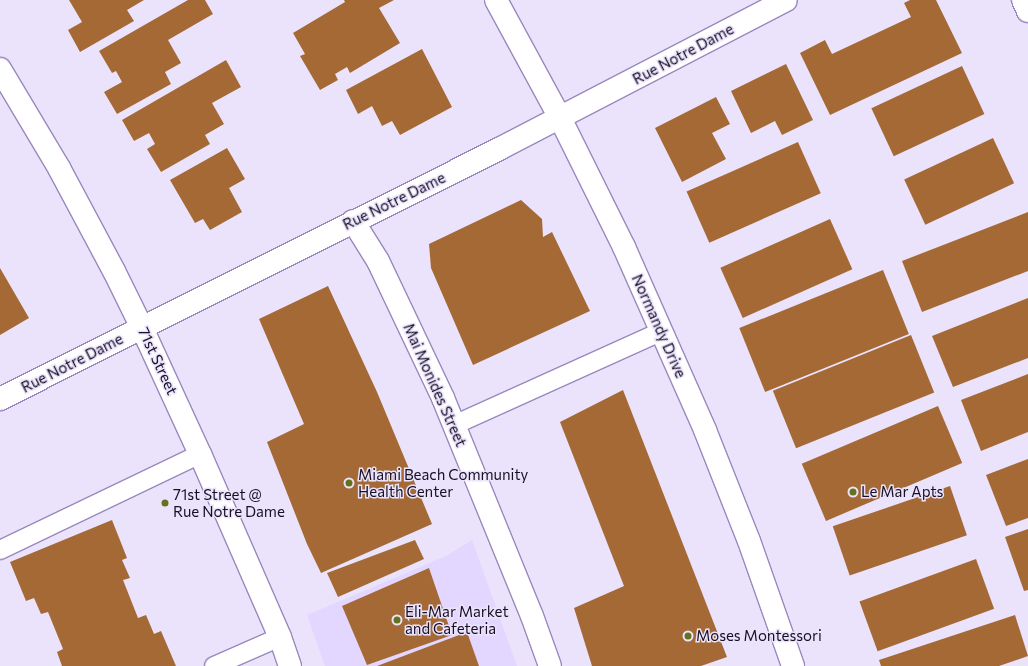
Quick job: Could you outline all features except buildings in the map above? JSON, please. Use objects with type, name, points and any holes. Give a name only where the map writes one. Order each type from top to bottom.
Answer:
[{"type":"main road","name":"Normandy Drive","points":[[496,0],[560,118],[624,247],[662,331],[714,452],[749,541],[793,666]]},
{"type":"main road","name":"Rue Notre Dame","points":[[0,399],[560,118],[786,0]]},
{"type":"main road","points":[[1023,0],[1028,12]]},
{"type":"main road","name":"71st Street","points":[[0,69],[59,168],[114,271],[142,328],[200,454],[280,637],[290,666]]},
{"type":"main road","name":"Mai Monides Street","points":[[353,221],[378,261],[454,426],[532,616],[550,666]]},
{"type":"lane","points":[[454,426],[662,331]]},
{"type":"lane","points":[[0,550],[200,454]]},
{"type":"lane","points":[[214,666],[280,637]]},
{"type":"shaded area","points":[[472,540],[517,666],[325,666],[307,615],[446,556]]},
{"type":"place","name":"Miami Beach Community Health Center","points":[[349,483]]},
{"type":"place","name":"Le Mar Apts","points":[[853,492]]},
{"type":"place","name":"71st Street @ Rue Notre Dame","points":[[165,503]]},
{"type":"place","name":"Eli-Mar Market and Cafeteria","points":[[397,620]]},
{"type":"place","name":"Moses Montessori","points":[[688,636]]}]
